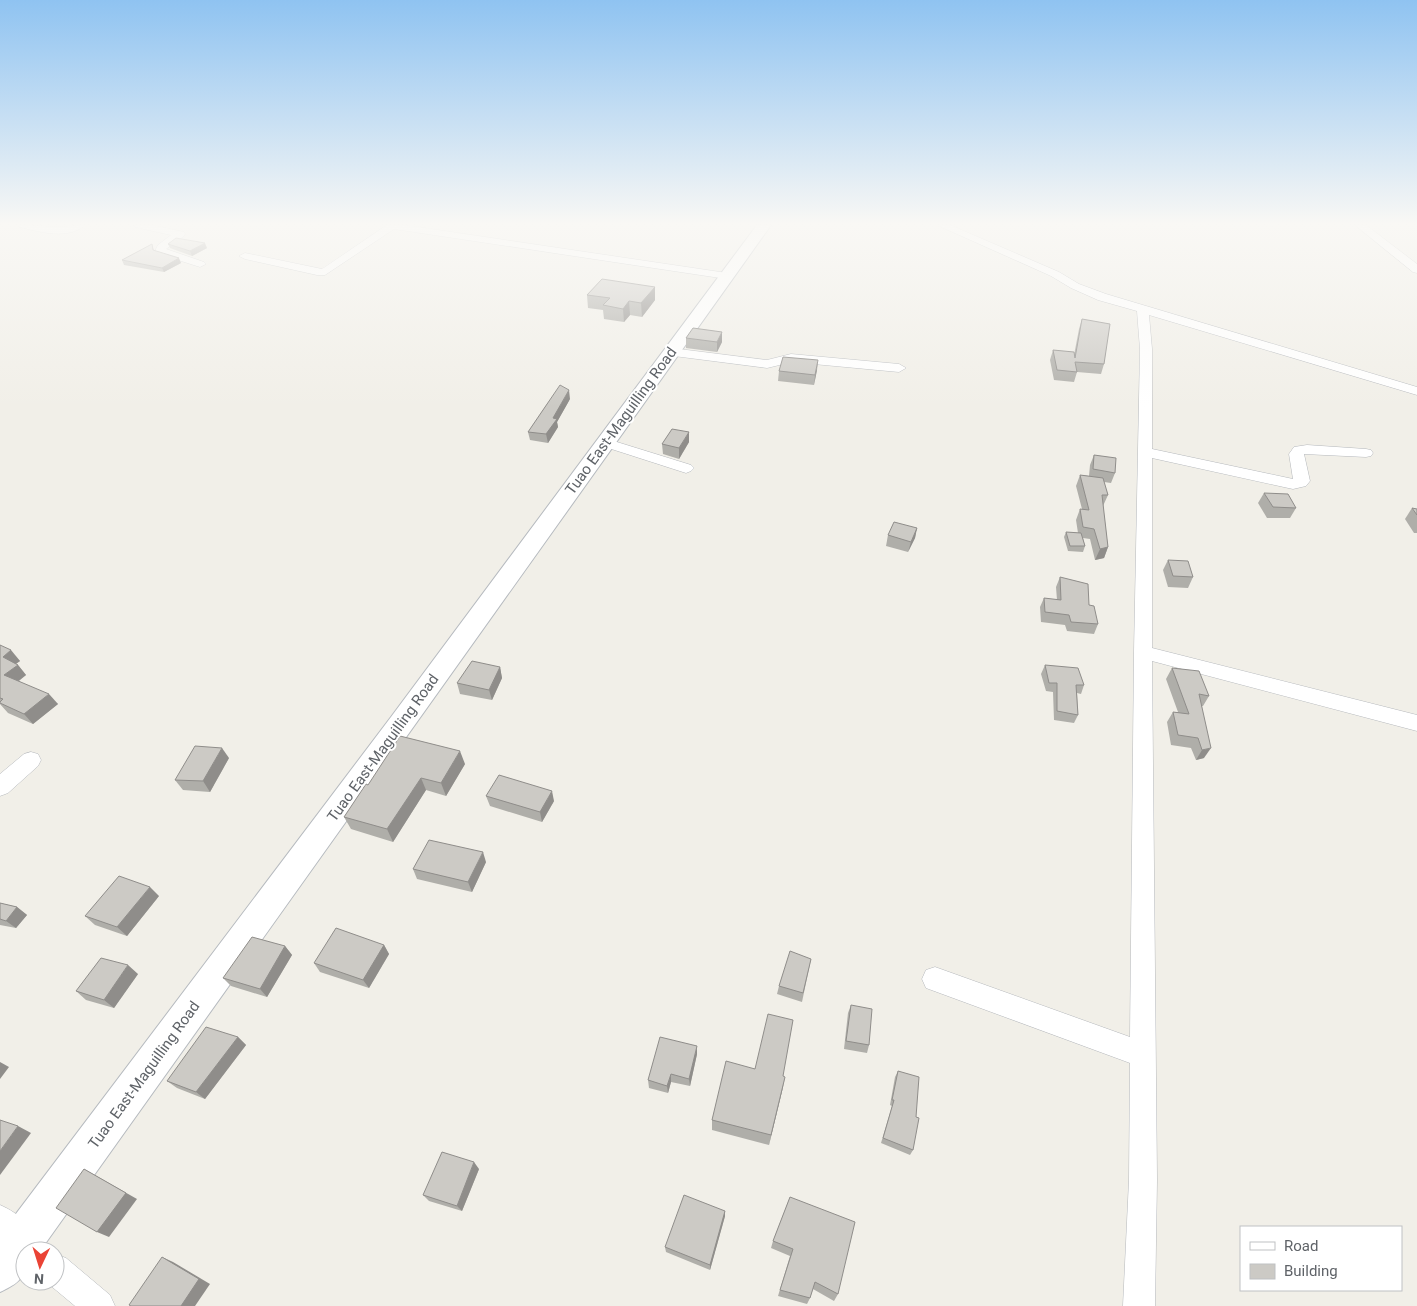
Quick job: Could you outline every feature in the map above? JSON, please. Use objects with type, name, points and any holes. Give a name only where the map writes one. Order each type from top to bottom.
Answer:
[{"type":"main road","name":"Tuao East-Maguilling Road","points":[[32,1241],[604,442],[720,286]]},
{"type":"main road","name":"Tuao East-Maguilling Road","points":[[0,1270],[15,1257]]},
{"type":"street","points":[[1075,286],[1143,311],[1417,391]]},
{"type":"street","points":[[1139,1306],[1143,1180],[1142,652],[1146,349],[1143,311]]},
{"type":"street","points":[[671,352],[767,364],[791,358],[899,368]]},
{"type":"street","points":[[604,442],[686,468]]},
{"type":"street","points":[[1145,452],[1293,484],[1301,483],[1302,481],[1296,454],[1299,450],[1366,453]]},
{"type":"street","points":[[1142,652],[1417,723]]},
{"type":"street","points":[[0,786],[31,760]]},
{"type":"street","points":[[935,979],[1143,1055]]},
{"type":"street","points":[[0,1220],[23,1241]]},
{"type":"street","points":[[65,1277],[99,1306]]},
{"type":"building","points":[[595,286],[655,287],[641,303],[629,301],[623,309],[603,305],[610,298],[587,295]]},
{"type":"building","points":[[1082,319],[1110,324],[1104,364],[1075,362],[1077,372],[1057,370],[1053,350],[1074,352],[1075,358]]},
{"type":"building","points":[[693,328],[722,332],[717,342],[686,338]]},
{"type":"building","points":[[783,357],[818,360],[815,375],[779,371]]},
{"type":"building","points":[[560,385],[569,390],[553,418],[557,419],[546,434],[528,432]]},
{"type":"building","points":[[672,429],[689,432],[679,448],[662,444]]},
{"type":"building","points":[[1094,455],[1116,458],[1115,473],[1093,469]]},
{"type":"building","points":[[1080,475],[1103,478],[1108,495],[1102,495],[1108,547],[1100,549],[1094,529],[1083,527],[1080,509],[1089,510]]},
{"type":"building","points":[[1264,493],[1288,494],[1296,508],[1273,507]]},
{"type":"building","points":[[894,522],[917,528],[911,542],[888,535]]},
{"type":"building","points":[[1066,532],[1081,533],[1085,546],[1070,546]]},
{"type":"building","points":[[1168,560],[1188,561],[1193,577],[1173,576]]},
{"type":"building","points":[[1060,577],[1088,584],[1089,605],[1094,606],[1098,624],[1071,622],[1069,615],[1045,612],[1044,598],[1061,600]]},
{"type":"building","points":[[0,645],[11,650],[3,657],[18,665],[4,675],[49,694],[24,714],[0,703],[3,699],[0,698]]},
{"type":"building","points":[[472,661],[500,667],[489,690],[457,683]]},
{"type":"building","points":[[1045,665],[1078,668],[1084,685],[1076,685],[1078,715],[1057,711],[1057,683],[1049,683]]},
{"type":"building","points":[[1172,668],[1199,671],[1209,696],[1199,694],[1211,748],[1202,750],[1198,738],[1178,735],[1173,712],[1189,714]]},
{"type":"building","points":[[400,736],[460,751],[441,783],[421,778],[387,829],[344,817],[366,784],[368,785]]},
{"type":"building","points":[[195,746],[222,748],[203,781],[175,780]]},
{"type":"building","points":[[499,775],[552,791],[540,812],[486,796]]},
{"type":"building","points":[[429,840],[483,852],[468,882],[413,869]]},
{"type":"building","points":[[119,876],[150,887],[117,927],[85,916]]},
{"type":"building","points":[[0,903],[17,907],[6,921],[0,919]]},
{"type":"building","points":[[336,928],[384,945],[363,980],[314,963]]},
{"type":"building","points":[[252,937],[285,946],[260,989],[223,978]]},
{"type":"building","points":[[790,951],[811,959],[803,993],[779,986]]},
{"type":"building","points":[[101,958],[128,965],[104,1000],[76,991]]},
{"type":"building","points":[[851,1005],[872,1009],[869,1045],[846,1041]]},
{"type":"building","points":[[768,1014],[793,1020],[783,1076],[785,1077],[771,1135],[712,1120],[726,1061],[755,1069]]},
{"type":"building","points":[[206,1027],[238,1037],[196,1092],[167,1081]]},
{"type":"building","points":[[660,1037],[697,1046],[689,1079],[671,1074],[667,1086],[648,1080]]},
{"type":"building","points":[[898,1071],[919,1077],[916,1117],[919,1118],[913,1150],[883,1138],[894,1100],[892,1100]]},
{"type":"building","points":[[0,1120],[18,1126],[0,1151]]},
{"type":"building","points":[[442,1152],[474,1162],[457,1206],[423,1195]]},
{"type":"building","points":[[84,1169],[126,1193],[97,1232],[56,1208]]},
{"type":"building","points":[[684,1195],[725,1211],[710,1265],[665,1247]]},
{"type":"building","points":[[790,1197],[855,1222],[838,1294],[815,1282],[810,1298],[780,1290],[793,1249],[773,1241]]},
{"type":"building","points":[[162,1257],[199,1279],[181,1306],[129,1305]]}]
